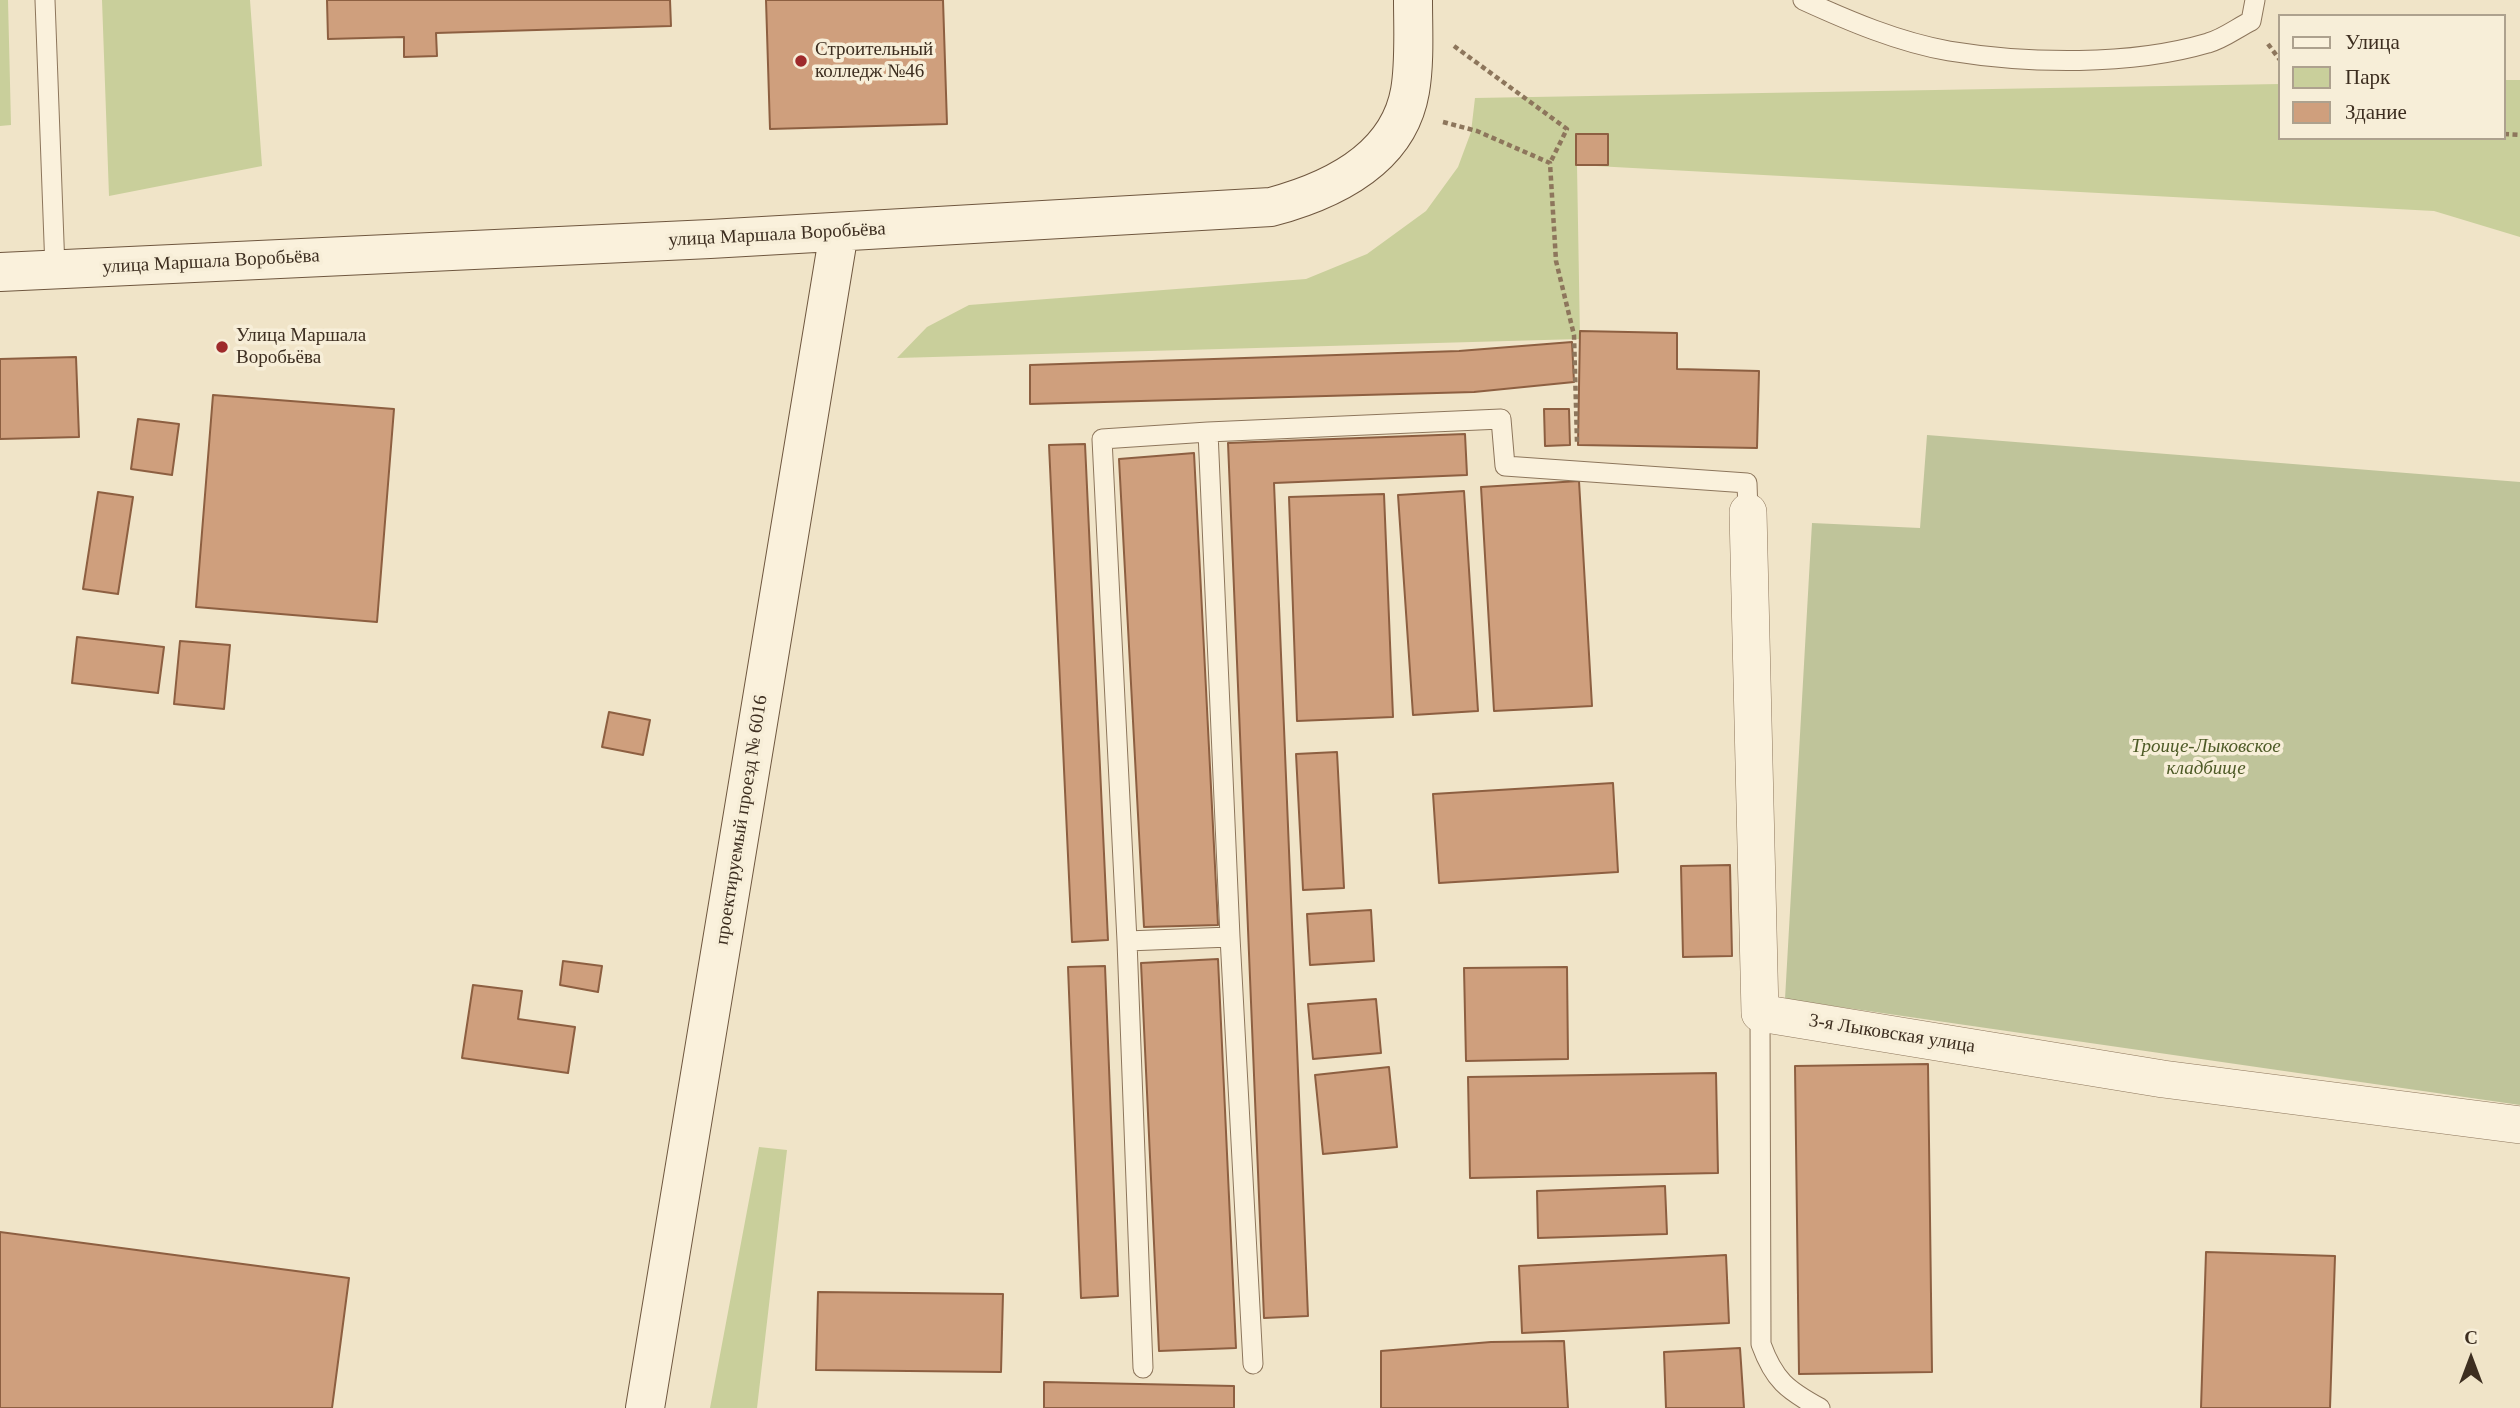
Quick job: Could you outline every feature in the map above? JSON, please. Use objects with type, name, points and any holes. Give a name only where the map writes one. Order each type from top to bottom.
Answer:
[{"type":"main road","name":"улица Маршала Воробьёва","points":[[0,272],[839,232],[1271,207],[1305,198],[1366,164],[1389,141],[1404,112],[1410,91],[1413,8]]},
{"type":"main road","name":"проектируемый проезд № 6016","points":[[645,1408],[839,232]]},
{"type":"street","points":[[1748,512],[1760,1013]]},
{"type":"street","name":"3-я Лыковская улица","points":[[1760,1013],[2163,1079],[2520,1125]]},
{"type":"lane","points":[[45,0],[55,269]]},
{"type":"lane","points":[[1803,0],[1855,24],[1948,51],[2035,59],[2139,59],[2211,43],[2251,21],[2255,0]]},
{"type":"lane","points":[[1143,1368],[1127,941],[1102,439],[1501,419],[1505,466],[1747,483],[1748,512]]},
{"type":"lane","points":[[1208,432],[1230,937],[1253,1364]]},
{"type":"lane","points":[[1127,941],[1230,937]]},
{"type":"lane","points":[[1760,1013],[1761,1345],[1771,1373],[1799,1396],[1820,1408]]},
{"type":"path","points":[[1413,8],[1567,129],[1550,163],[1556,261],[1574,335],[1578,471]]},
{"type":"path","points":[[1477,131],[1550,163]]},
{"type":"green space","points":[[0,0],[8,0],[11,125],[0,126]]},
{"type":"green space","points":[[102,0],[250,0],[262,166],[109,196]]},
{"type":"green space","points":[[2506,80],[2520,80],[2520,237],[2434,211],[1577,165],[1580,339],[897,358],[927,327],[969,305],[1306,279],[1367,254],[1426,211],[1458,167],[1471,132],[1475,98],[2278,84],[2278,140],[2506,140]]},
{"type":"green space","name":"Троице-Лыковское кладбище","points":[[1927,435],[2520,482],[2520,1105],[1785,999],[1812,523],[1920,528]]},
{"type":"green space","points":[[759,1147],[787,1150],[757,1408],[710,1408]]},
{"type":"building","points":[[327,0],[670,0],[671,26],[436,33],[437,56],[404,57],[404,37],[328,39]]},
{"type":"building","points":[[766,0],[943,0],[947,124],[770,129]]},
{"type":"building","points":[[1576,134],[1608,134],[1608,165],[1576,165]]},
{"type":"building","points":[[1580,331],[1677,333],[1677,369],[1759,371],[1757,448],[1578,445]]},
{"type":"building","points":[[1572,342],[1574,382],[1474,392],[1030,404],[1030,365],[1459,351]]},
{"type":"building","points":[[76,357],[79,437],[0,439],[0,359]]},
{"type":"building","points":[[213,395],[394,409],[377,622],[196,607]]},
{"type":"building","points":[[1544,409],[1569,409],[1570,445],[1545,446]]},
{"type":"building","points":[[138,419],[179,424],[172,475],[131,469]]},
{"type":"building","points":[[1465,434],[1467,475],[1274,483],[1308,1316],[1264,1318],[1228,443]]},
{"type":"building","points":[[1085,444],[1108,940],[1072,942],[1049,445]]},
{"type":"building","points":[[1194,453],[1218,925],[1144,927],[1119,459]]},
{"type":"building","points":[[1579,481],[1592,706],[1494,711],[1481,487]]},
{"type":"building","points":[[1464,491],[1478,711],[1413,715],[1398,495]]},
{"type":"building","points":[[98,492],[133,497],[118,594],[83,589]]},
{"type":"building","points":[[1384,494],[1393,717],[1297,721],[1289,497]]},
{"type":"building","points":[[77,637],[164,647],[158,693],[72,683]]},
{"type":"building","points":[[180,641],[230,645],[224,709],[174,704]]},
{"type":"building","points":[[609,712],[650,720],[643,755],[602,747]]},
{"type":"building","points":[[1337,752],[1344,888],[1303,890],[1296,754]]},
{"type":"building","points":[[1613,783],[1618,872],[1439,883],[1433,794]]},
{"type":"building","points":[[1730,865],[1732,956],[1683,957],[1681,866]]},
{"type":"building","points":[[1371,910],[1374,961],[1310,965],[1307,914]]},
{"type":"building","points":[[1218,959],[1236,1348],[1159,1351],[1141,963]]},
{"type":"building","points":[[563,961],[602,966],[598,992],[560,985]]},
{"type":"building","points":[[1105,966],[1118,1296],[1081,1298],[1068,967]]},
{"type":"building","points":[[1567,967],[1568,1059],[1466,1061],[1464,968]]},
{"type":"building","points":[[473,985],[522,991],[518,1019],[575,1027],[568,1073],[462,1058]]},
{"type":"building","points":[[1376,999],[1381,1053],[1313,1059],[1308,1004]]},
{"type":"building","points":[[1928,1064],[1932,1372],[1799,1374],[1795,1066]]},
{"type":"building","points":[[1389,1067],[1397,1147],[1323,1154],[1315,1075]]},
{"type":"building","points":[[1716,1073],[1718,1173],[1470,1178],[1468,1077]]},
{"type":"building","points":[[1665,1186],[1667,1234],[1538,1238],[1537,1191]]},
{"type":"building","points":[[0,1232],[349,1278],[332,1408],[0,1408]]},
{"type":"building","points":[[2206,1252],[2335,1256],[2330,1408],[2201,1408]]},
{"type":"building","points":[[1726,1255],[1729,1323],[1522,1333],[1519,1266]]},
{"type":"building","points":[[818,1292],[1003,1294],[1001,1372],[816,1370]]},
{"type":"building","points":[[1564,1341],[1568,1408],[1381,1408],[1381,1351],[1491,1342]]},
{"type":"building","points":[[1740,1348],[1744,1408],[1666,1408],[1664,1352]]},
{"type":"building","points":[[1044,1382],[1234,1386],[1234,1408],[1044,1408]]},
{"type":"place","name":"Строительный колледж №46","points":[[801,61]]},
{"type":"place","name":"Улица Маршала Воробьёва","points":[[222,347]]}]
